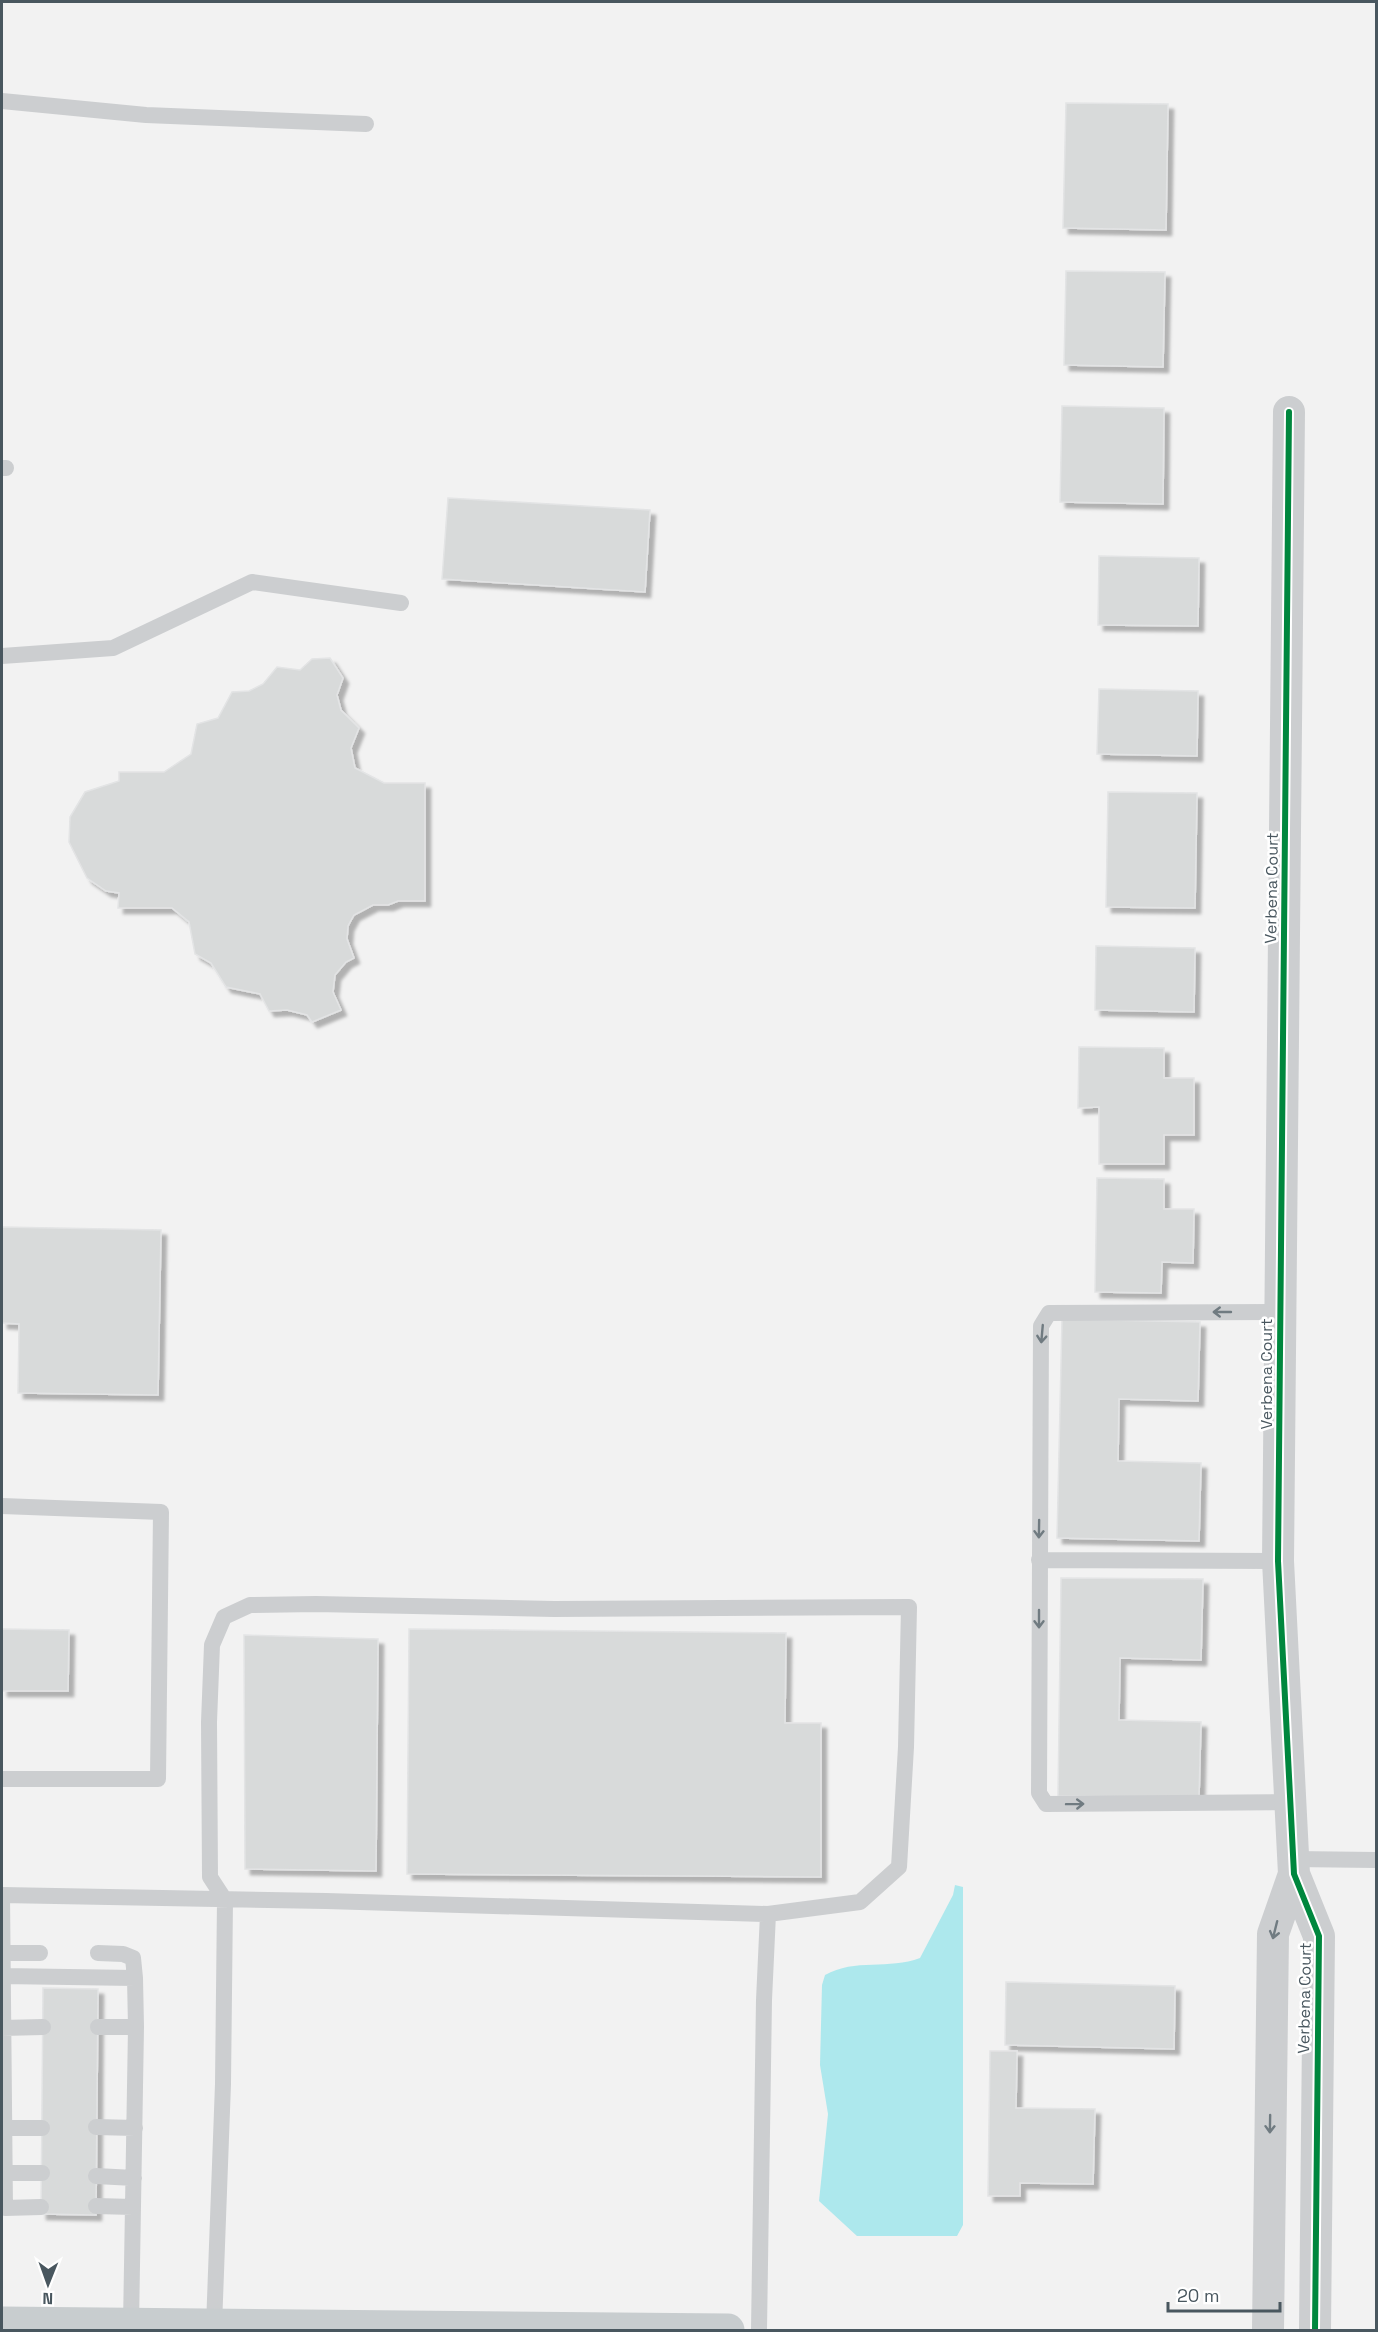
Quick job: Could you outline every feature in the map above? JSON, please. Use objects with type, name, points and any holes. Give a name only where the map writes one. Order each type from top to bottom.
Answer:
[{"type":"main road","points":[[2,2323],[728,2331]]},
{"type":"street","name":"Verbena Court","points":[[1289,412],[1278,1561],[1294,1867],[1319,1936],[1314,2331]]},
{"type":"street","name":"Verbena Court","points":[[1268,2331],[1273,1934],[1294,1867]]},
{"type":"lane","points":[[2,101],[146,115],[366,124]]},
{"type":"lane","points":[[2,656],[113,648],[252,582],[401,603]]},
{"type":"lane","points":[[1280,1312],[1049,1313],[1041,1326],[1039,1793],[1046,1804],[1291,1802]]},
{"type":"lane","points":[[2,1506],[161,1512],[158,1779],[2,1779]]},
{"type":"lane","points":[[1039,1560],[1278,1561]]},
{"type":"lane","points":[[41,2207],[5,2208],[2,1895],[225,1900],[768,1914],[860,1902],[899,1868],[906,1747],[909,1607],[554,1609],[316,1604],[250,1605],[224,1617],[212,1646],[208,1722],[210,1877],[225,1900],[223,2084],[214,2326]]},
{"type":"lane","points":[[1294,1867],[1377,1860]]},
{"type":"lane","points":[[759,2331],[764,2000],[768,1914]]},
{"type":"lane","points":[[2,1953],[40,1953]]},
{"type":"lane","points":[[98,1953],[123,1954],[133,1958],[135,1978],[135,2128],[130,2325]]},
{"type":"lane","points":[[2,1976],[135,1978]]},
{"type":"lane","points":[[98,2027],[136,2026]]},
{"type":"lane","points":[[2,2028],[43,2027]]},
{"type":"lane","points":[[96,2127],[135,2128]]},
{"type":"lane","points":[[3,2128],[42,2128]]},
{"type":"lane","points":[[5,2174],[42,2174]]},
{"type":"lane","points":[[96,2176],[134,2178]]},
{"type":"lane","points":[[96,2206],[133,2207]]},
{"type":"water","points":[[955,1885],[963,1887],[963,2225],[957,2236],[857,2236],[819,2201],[828,2114],[820,2065],[822,1985],[825,1975],[836,1970],[920,1958],[953,1895]]},
{"type":"building","points":[[1066,103],[1168,104],[1166,230],[1063,228]]},
{"type":"building","points":[[1066,271],[1165,272],[1163,367],[1064,365]]},
{"type":"building","points":[[1062,406],[1164,408],[1163,504],[1060,502]]},
{"type":"building","points":[[448,498],[650,510],[645,592],[442,579]]},
{"type":"building","points":[[1099,556],[1199,558],[1198,626],[1098,625]]},
{"type":"building","points":[[330,658],[343,678],[337,695],[341,710],[359,728],[351,748],[355,768],[384,783],[425,783],[425,901],[398,901],[388,905],[373,905],[354,915],[348,926],[347,939],[354,958],[346,962],[335,975],[333,992],[341,1010],[312,1022],[307,1015],[287,1010],[269,1011],[260,994],[226,987],[211,963],[195,954],[189,922],[172,908],[118,908],[119,893],[106,891],[87,878],[69,842],[70,817],[85,792],[119,781],[119,772],[164,772],[191,754],[197,724],[218,718],[232,692],[249,691],[263,684],[277,667],[300,670],[312,659]]},
{"type":"building","points":[[1099,689],[1198,691],[1197,756],[1097,754]]},
{"type":"building","points":[[1108,792],[1197,793],[1195,908],[1106,907]]},
{"type":"building","points":[[1096,946],[1195,948],[1194,1012],[1095,1010]]},
{"type":"building","points":[[1079,1047],[1164,1048],[1164,1078],[1194,1078],[1194,1135],[1164,1135],[1164,1164],[1099,1164],[1099,1107],[1078,1108]]},
{"type":"building","points":[[1097,1178],[1164,1179],[1164,1209],[1194,1209],[1193,1263],[1162,1262],[1161,1293],[1095,1292]]},
{"type":"building","points":[[2,1227],[161,1230],[158,1395],[18,1393],[19,1324],[2,1323]]},
{"type":"building","points":[[1062,1319],[1200,1322],[1198,1401],[1119,1399],[1118,1461],[1201,1463],[1199,1541],[1057,1538]]},
{"type":"building","points":[[1061,1578],[1203,1579],[1201,1660],[1120,1658],[1119,1720],[1201,1722],[1199,1798],[1058,1796]]},
{"type":"building","points":[[2,1629],[69,1630],[68,1691],[2,1691]]},
{"type":"building","points":[[409,1629],[786,1633],[785,1723],[821,1723],[821,1877],[407,1874]]},
{"type":"building","points":[[244,1635],[378,1639],[376,1871],[245,1869]]},
{"type":"building","points":[[1006,1982],[1175,1986],[1174,2049],[1005,2045]]},
{"type":"building","points":[[43,1988],[98,1989],[96,2215],[41,2214]]},
{"type":"building","points":[[990,2051],[1017,2051],[1016,2108],[1095,2109],[1093,2184],[1020,2183],[1020,2196],[988,2196]]},
{"type":"cycle path","points":[[1289,412],[1278,1561],[1294,1874],[1319,1936],[1315,2330]]}]
